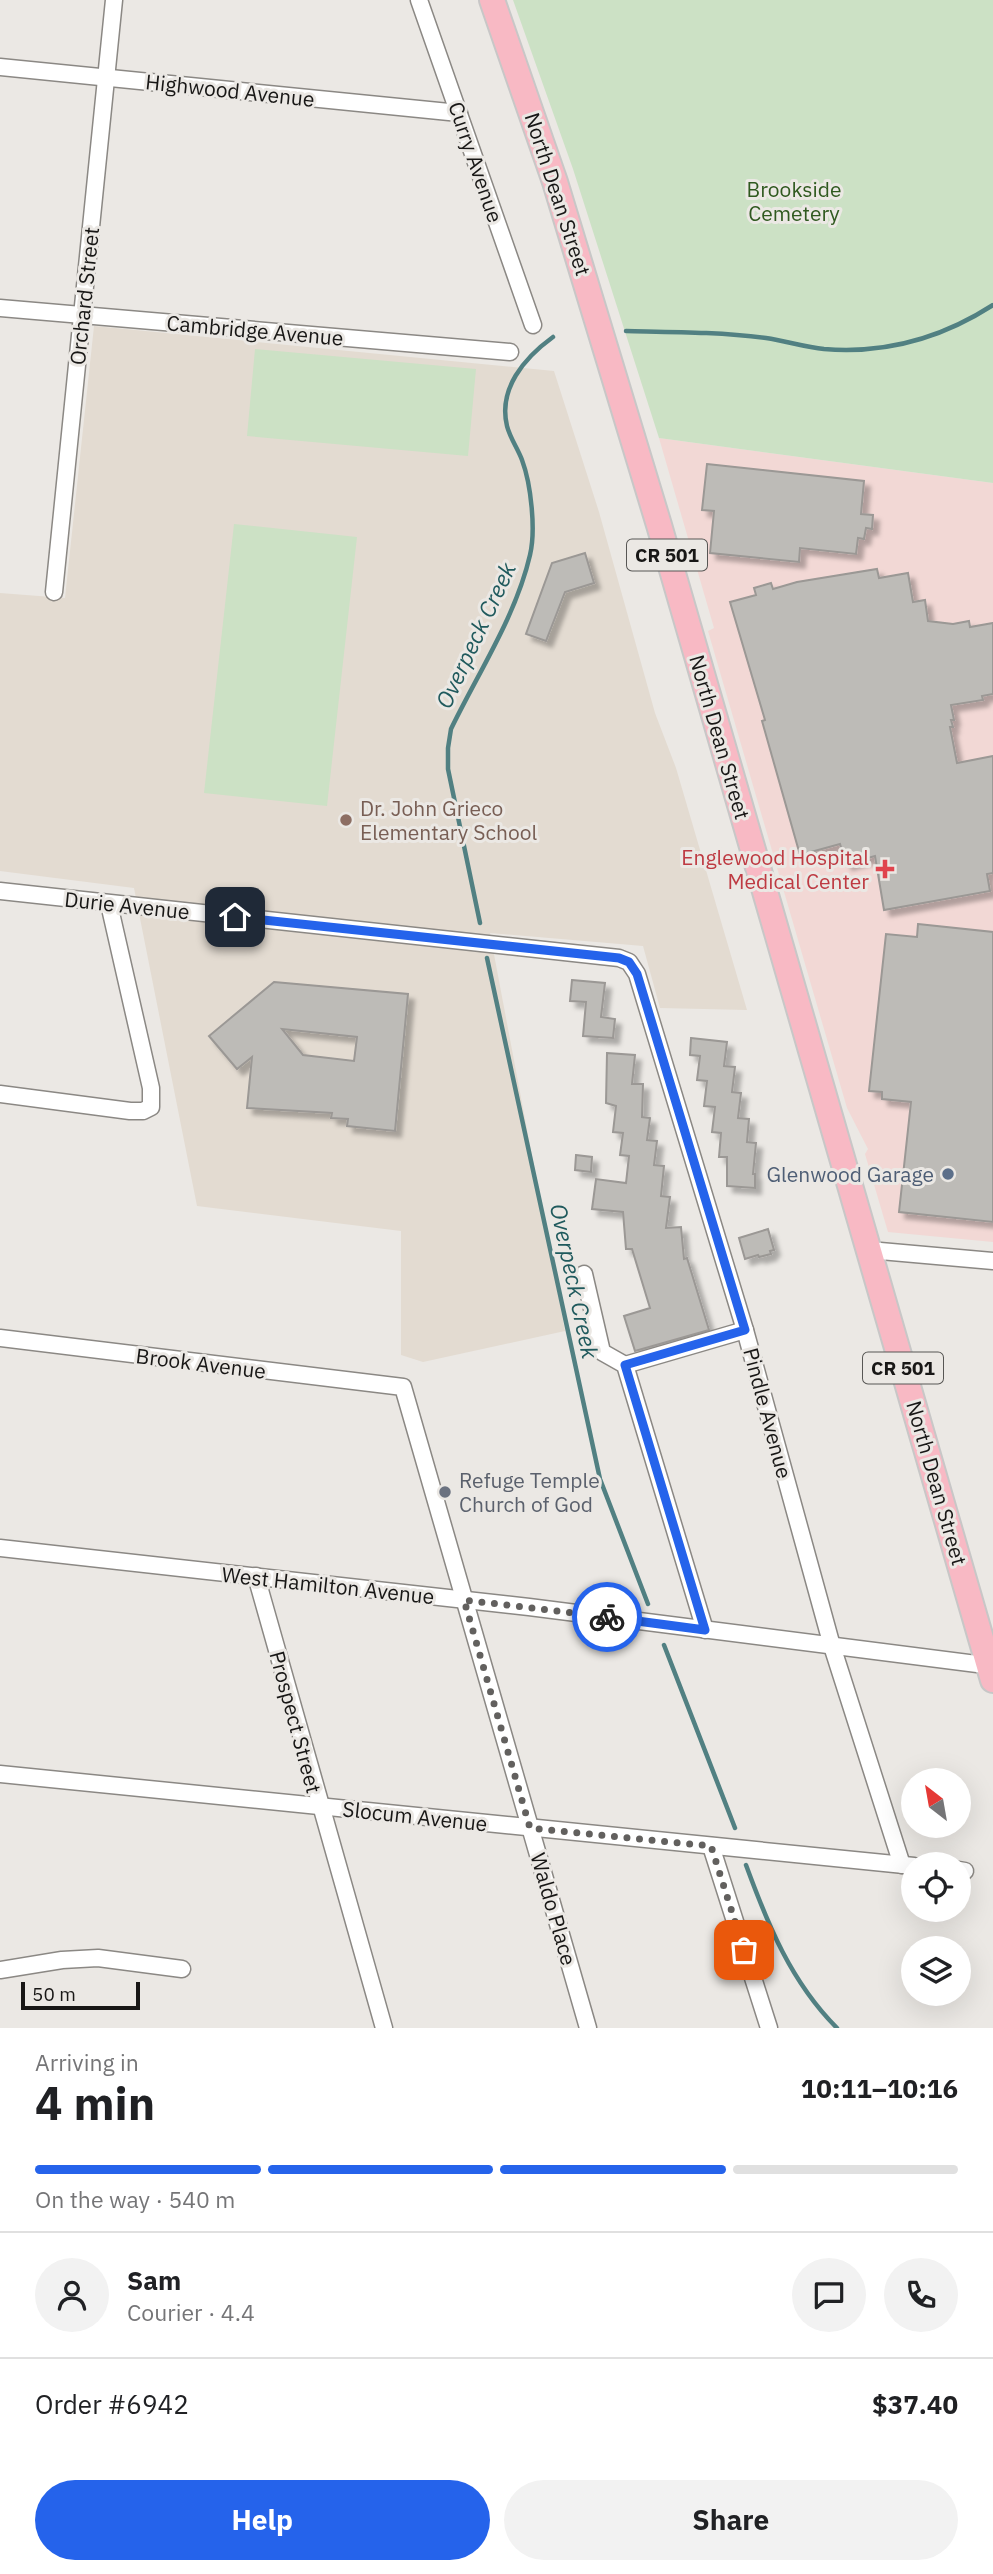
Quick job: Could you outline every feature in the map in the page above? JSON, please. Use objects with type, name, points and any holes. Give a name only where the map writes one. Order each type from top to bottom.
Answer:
[{"type":"main road","name":"North Dean Street","points":[[492,0],[555,182],[611,365],[991,1670]]},
{"type":"street","name":"Orchard Street","points":[[54,592],[114,0]]},
{"type":"street","name":"Curry Avenue","points":[[419,0],[533,325]]},
{"type":"street","name":"Highwood Avenue","points":[[0,67],[459,113]]},
{"type":"street","name":"Cambridge Avenue","points":[[0,308],[510,352]]},
{"type":"street","name":"Durie Avenue","points":[[0,891],[606,956],[629,962]]},
{"type":"street","points":[[0,1094],[130,1111],[144,1111],[151,1107],[151,1088],[109,904]]},
{"type":"street","name":"Pindle Avenue","points":[[629,962],[637,974],[745,1330],[832,1646],[903,1852]]},
{"type":"street","points":[[869,1250],[993,1261]]},
{"type":"street","points":[[584,1274],[602,1352],[625,1365],[705,1630]]},
{"type":"street","points":[[625,1365],[745,1330]]},
{"type":"street","name":"Brook Avenue","points":[[0,1338],[402,1387]]},
{"type":"street","name":"Waldo Place","points":[[402,1387],[588,2028]]},
{"type":"street","name":"West Hamilton Avenue","points":[[0,1548],[464,1600],[948,1659],[991,1670]]},
{"type":"street","name":"Prospect Street","points":[[256,1576],[384,2028]]},
{"type":"street","name":"Slocum Avenue","points":[[0,1774],[901,1865]]},
{"type":"street","points":[[711,1846],[769,2028]]},
{"type":"street","points":[[0,1970],[62,1960],[98,1958],[181,1969]]},
{"type":"shaded area","name":"Dr. John Grieco Elementary School","points":[[94,326],[554,371],[599,512],[655,713],[676,768],[747,1010],[660,1008],[643,946],[490,933],[565,1331],[423,1362],[401,1355],[401,1231],[197,1206],[134,888],[0,871],[0,593],[65,598]]},
{"type":"shaded area","name":"Englewood Hospital Medical Center","points":[[659,438],[993,483],[993,1242],[888,1232],[865,1154],[868,1149],[847,1108],[708,631],[714,628]]},
{"type":"green space","name":"Brookside Cemetery","points":[[513,0],[993,0],[993,483],[659,438],[573,169]]},
{"type":"green space","points":[[255,349],[476,369],[468,456],[247,436]]},
{"type":"green space","points":[[234,524],[357,537],[327,806],[204,793]]},
{"type":"building","points":[[707,464],[864,481],[861,514],[873,515],[872,529],[866,528],[864,539],[858,538],[856,554],[800,548],[799,562],[710,553],[714,511],[702,510]]},
{"type":"building","points":[[585,553],[594,583],[565,592],[546,641],[526,634],[552,563]]},
{"type":"building","points":[[877,569],[879,578],[908,573],[913,602],[925,600],[928,621],[953,624],[969,621],[970,627],[993,623],[993,694],[982,696],[983,700],[951,705],[954,720],[951,720],[953,727],[950,727],[957,763],[993,756],[993,873],[987,874],[990,891],[884,910],[875,856],[846,864],[840,844],[800,855],[762,721],[765,720],[730,602],[756,595],[754,588],[771,583],[773,589],[797,582]]},
{"type":"building","points":[[918,924],[993,932],[993,1222],[899,1212],[911,1102],[882,1099],[882,1092],[869,1091],[886,934],[917,937]]},
{"type":"building","points":[[572,980],[605,983],[601,1017],[615,1019],[613,1038],[583,1036],[586,1002],[570,1001]]},
{"type":"building","points":[[274,982],[408,994],[395,1131],[347,1126],[348,1119],[331,1118],[332,1113],[247,1108],[252,1057],[237,1069],[209,1036]],"holes":[[[282,1029],[357,1037],[354,1061],[303,1055]]]},
{"type":"building","points":[[691,1038],[727,1042],[724,1066],[735,1067],[732,1092],[741,1093],[738,1118],[749,1119],[747,1142],[756,1143],[753,1174],[755,1188],[727,1186],[727,1157],[719,1157],[721,1133],[712,1132],[715,1107],[704,1106],[707,1081],[697,1080],[700,1056],[690,1055]]},
{"type":"building","points":[[607,1053],[635,1055],[632,1084],[643,1084],[642,1117],[650,1118],[647,1140],[657,1141],[654,1165],[664,1166],[661,1196],[670,1197],[666,1228],[681,1227],[684,1259],[687,1258],[709,1330],[635,1351],[624,1316],[650,1308],[632,1249],[626,1249],[623,1212],[592,1209],[596,1179],[626,1183],[629,1156],[620,1155],[623,1133],[613,1132],[616,1106],[606,1103]]},
{"type":"building","points":[[576,1155],[592,1157],[591,1172],[575,1170]]},
{"type":"building","points":[[768,1229],[774,1250],[770,1251],[771,1254],[745,1259],[739,1238]]},
{"type":"waterway","name":"Overpeck Creek","points":[[626,331],[731,335],[766,338],[824,349],[869,349],[933,335],[974,317],[993,305]]},
{"type":"waterway","name":"Overpeck Creek","points":[[480,923],[448,769],[448,748],[451,729],[516,600],[530,555],[533,533],[530,494],[522,460],[507,426],[506,399],[523,365],[553,337]]},
{"type":"waterway","name":"Overpeck Creek","points":[[487,958],[600,1479],[648,1604]]},
{"type":"waterway","name":"Overpeck Creek","points":[[664,1645],[735,1828]]},
{"type":"waterway","name":"Overpeck Creek","points":[[746,1865],[782,1952],[806,1992],[837,2028]]},
{"type":"way so far","points":[[607,1617],[464,1600],[530,1828],[711,1846],[744,1950]]},
{"type":"place","name":"Dr. John Grieco Elementary School","points":[[346,820]]},
{"type":"place","name":"Englewood Hospital Medical Center","points":[[885,869]]},
{"type":"place","name":"Glenwood Garage","points":[[948,1174]]},
{"type":"place","name":"Refuge Temple Church of God","points":[[445,1492]]},
{"type":"route","points":[[235,917],[619,958],[629,962],[637,974],[745,1330],[625,1365],[705,1630],[607,1617]]}]
